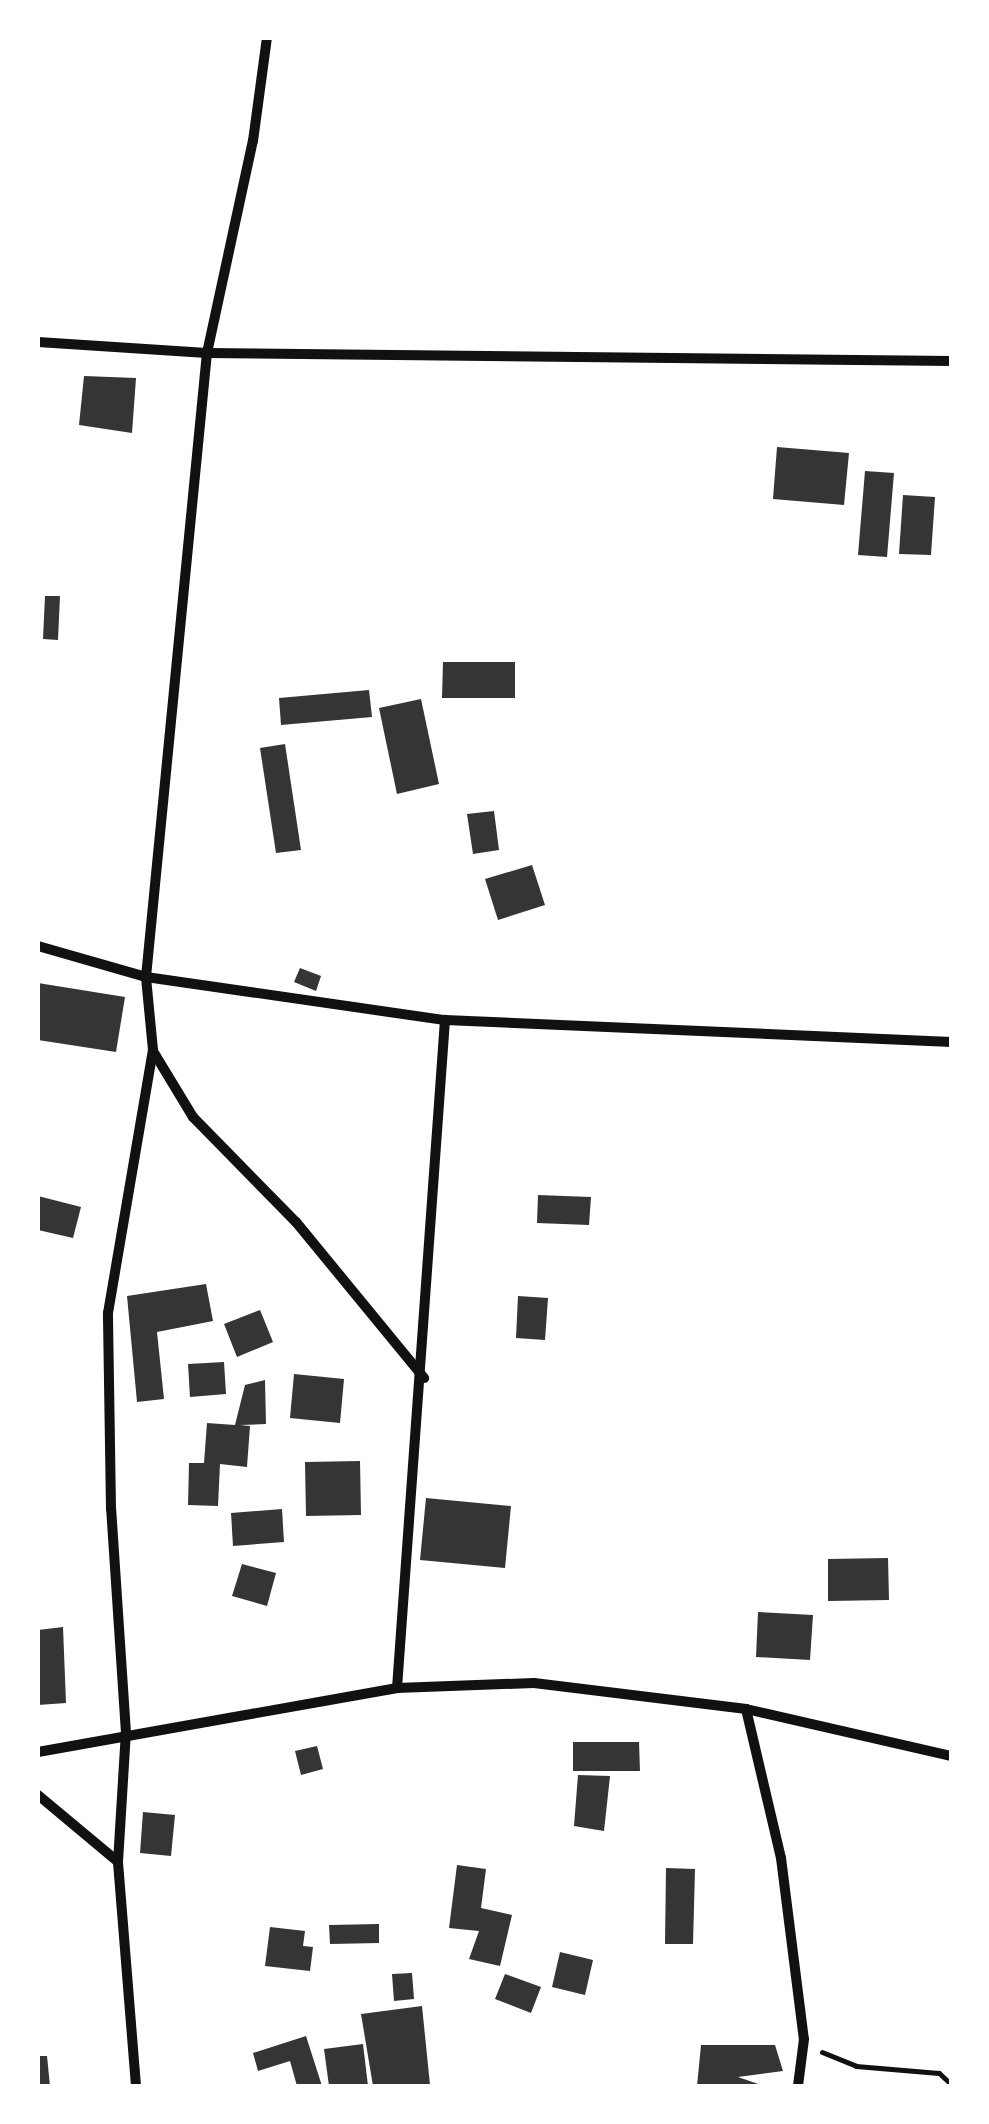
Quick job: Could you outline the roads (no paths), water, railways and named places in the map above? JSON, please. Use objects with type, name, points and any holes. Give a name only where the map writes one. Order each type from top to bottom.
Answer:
[{"type":"street","points":[[136,2086],[118,1862],[126,1733],[111,1509],[108,1313],[153,1050],[146,977],[207,354],[253,140],[267,38]]},
{"type":"street","points":[[38,342],[207,354],[952,360]]},
{"type":"street","points":[[38,946],[146,977],[446,1020],[952,1042]]},
{"type":"street","points":[[398,1688],[424,1378],[446,1020]]},
{"type":"street","points":[[153,1050],[193,1117],[296,1222],[424,1378]]},
{"type":"street","points":[[38,1752],[126,1733],[398,1688],[534,1683],[746,1709],[952,1756]]},
{"type":"street","points":[[746,1709],[770,1796],[804,2039],[798,2086]]},
{"type":"street","points":[[38,1795],[118,1862]]}]
